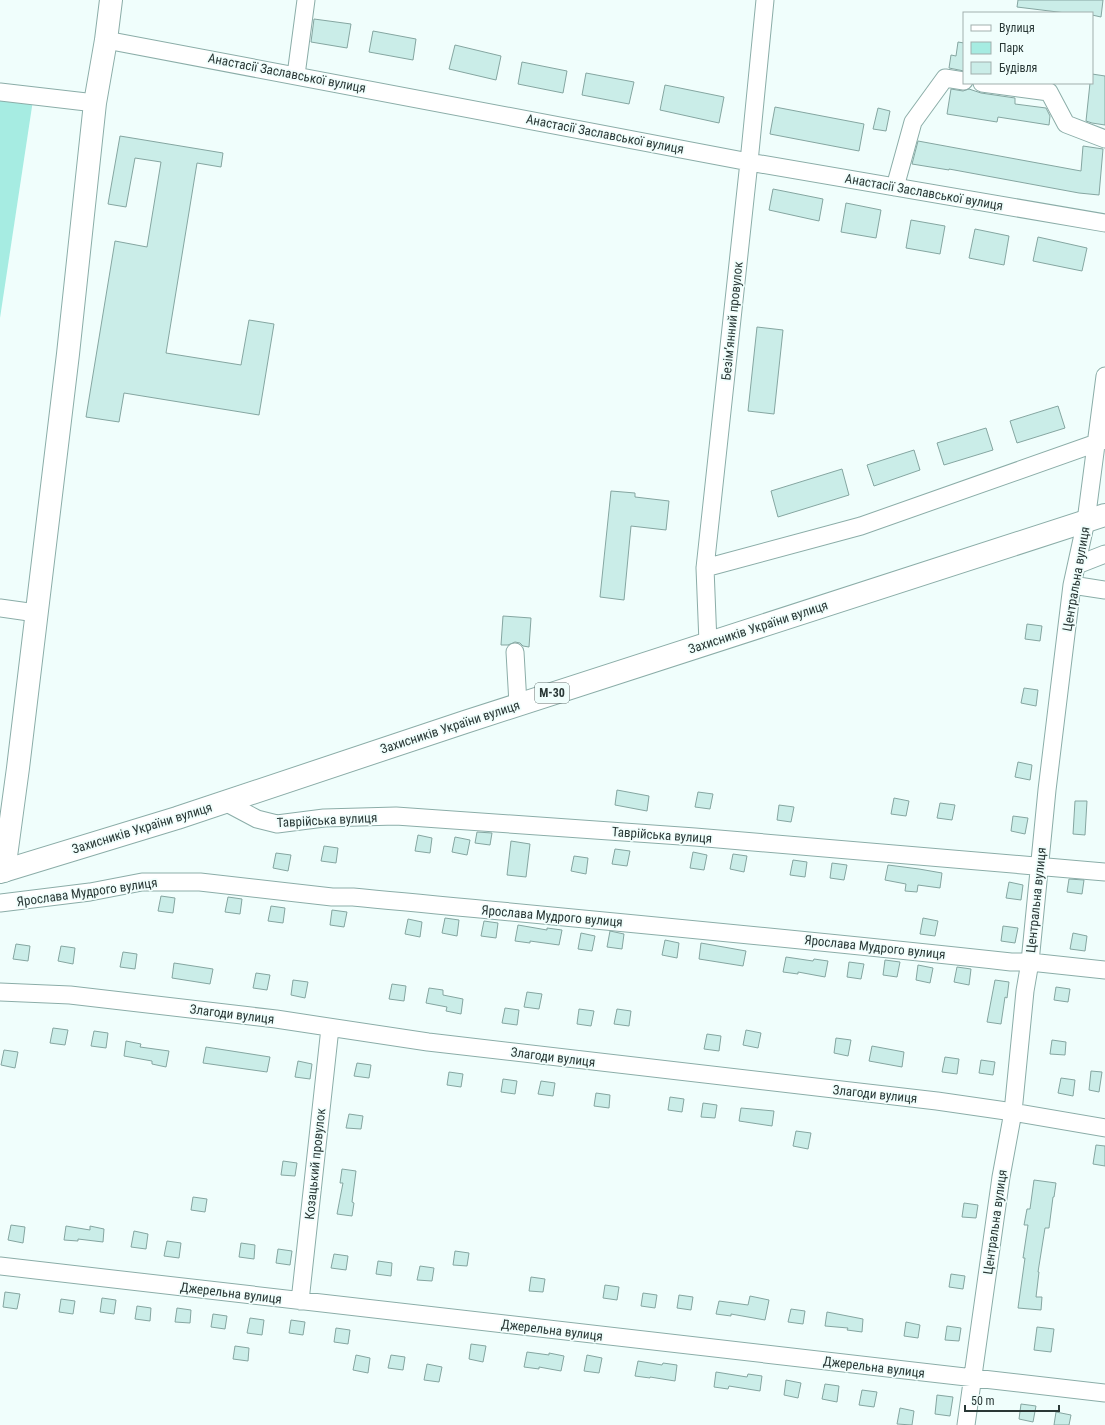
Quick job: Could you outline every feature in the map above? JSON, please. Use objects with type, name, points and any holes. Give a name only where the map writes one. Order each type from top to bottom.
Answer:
[{"type":"main road","points":[[2,871],[18,768],[68,354],[95,103],[111,0]]},
{"type":"main road","name":"Захисників України вулиця","points":[[2,871],[225,802],[518,704],[1096,518]]},
{"type":"street","points":[[296,75],[306,0]]},
{"type":"street","name":"Безімʼянний провулок","points":[[708,643],[705,568],[765,0]]},
{"type":"street","name":"Анастасії Заславської вулиця","points":[[106,40],[749,162],[1105,223]]},
{"type":"street","points":[[895,187],[914,122],[945,78],[963,81]]},
{"type":"street","points":[[989,84],[1049,92],[1066,124],[1105,139]]},
{"type":"street","points":[[0,92],[95,103]]},
{"type":"street","name":"Центральна вулиця","points":[[966,1425],[1001,1177],[1013,1112],[1048,782],[1072,585],[1077,565],[1096,518],[1105,376]]},
{"type":"street","points":[[705,568],[861,526],[1101,441]]},
{"type":"street","points":[[1077,565],[1105,554]]},
{"type":"street","points":[[1072,585],[1105,590]]},
{"type":"street","points":[[0,608],[36,613]]},
{"type":"street","points":[[515,652],[518,704]]},
{"type":"street","name":"Таврійська вулиця","points":[[225,802],[257,819],[277,824],[324,818],[396,816],[695,837],[1040,865],[1105,872]]},
{"type":"street","name":"Ярослава Мудрого вулиця","points":[[0,903],[90,892],[142,882],[200,882],[332,897],[361,898],[841,943],[1012,962],[1030,962],[1105,970]]},
{"type":"street","name":"Злагоди вулиця","points":[[0,992],[70,995],[268,1018],[428,1042],[938,1101],[1105,1128]]},
{"type":"street","name":"Козацький провулок","points":[[300,1301],[330,1028]]},
{"type":"street","name":"Джерельна вулиця","points":[[0,1266],[1105,1393]]},
{"type":"green space","points":[[0,96],[33,100],[0,318]]},
{"type":"building","points":[[1018,0],[1103,0],[1101,17],[1093,15],[1093,12],[1058,12],[1017,7]]},
{"type":"building","points":[[314,19],[351,24],[347,48],[311,42]]},
{"type":"building","points":[[373,31],[416,39],[413,60],[369,52]]},
{"type":"building","points":[[958,42],[963,43],[963,71],[949,68],[951,55],[956,56]]},
{"type":"building","points":[[455,45],[501,56],[496,80],[449,69]]},
{"type":"building","points":[[522,62],[567,71],[563,93],[518,84]]},
{"type":"building","points":[[586,73],[634,82],[629,104],[582,95]]},
{"type":"building","points":[[1093,74],[1105,76],[1105,125],[1086,121],[1090,84],[1093,84]]},
{"type":"building","points":[[665,85],[724,97],[719,123],[660,110]]},
{"type":"building","points":[[951,89],[963,91],[969,89],[981,93],[1015,98],[1015,104],[1046,108],[1050,116],[1049,125],[998,117],[997,122],[947,114]]},
{"type":"building","points":[[775,107],[864,124],[859,151],[770,134]]},
{"type":"building","points":[[878,108],[890,111],[886,131],[873,129]]},
{"type":"building","points":[[120,136],[223,153],[221,167],[197,163],[166,353],[241,365],[249,320],[274,324],[259,415],[124,393],[119,422],[86,417],[115,241],[147,247],[161,162],[135,158],[126,207],[108,204]]},
{"type":"building","points":[[918,141],[1081,171],[1083,146],[1103,149],[1099,195],[1079,193],[949,169],[912,164]]},
{"type":"building","points":[[773,189],[823,199],[819,221],[769,210]]},
{"type":"building","points":[[846,203],[881,210],[876,238],[841,232]]},
{"type":"building","points":[[911,220],[945,226],[940,254],[906,248]]},
{"type":"building","points":[[975,229],[1009,236],[1004,265],[969,258]]},
{"type":"building","points":[[1038,237],[1087,248],[1082,271],[1033,261]]},
{"type":"building","points":[[757,327],[783,330],[774,414],[748,411]]},
{"type":"building","points":[[1058,406],[1065,428],[1017,443],[1010,421]]},
{"type":"building","points":[[986,428],[993,450],[944,465],[937,443]]},
{"type":"building","points":[[914,450],[920,470],[874,486],[867,465]]},
{"type":"building","points":[[842,469],[849,495],[778,517],[771,491]]},
{"type":"building","points":[[611,491],[635,493],[635,497],[669,501],[666,530],[631,526],[624,600],[600,597]]},
{"type":"building","points":[[503,616],[531,618],[529,647],[515,642],[508,645],[501,645]]},
{"type":"building","points":[[1027,624],[1042,626],[1040,641],[1025,639]]},
{"type":"building","points":[[1024,688],[1038,690],[1036,706],[1021,703]]},
{"type":"building","points":[[1018,762],[1032,765],[1030,780],[1015,777]]},
{"type":"building","points":[[617,790],[649,796],[647,811],[615,805]]},
{"type":"building","points":[[698,792],[713,794],[710,809],[695,807]]},
{"type":"building","points":[[894,798],[909,801],[906,816],[891,814]]},
{"type":"building","points":[[1075,801],[1087,801],[1085,835],[1073,834]]},
{"type":"building","points":[[940,803],[955,805],[952,820],[937,818]]},
{"type":"building","points":[[779,805],[794,807],[791,822],[777,820]]},
{"type":"building","points":[[1013,816],[1028,818],[1025,834],[1011,831]]},
{"type":"building","points":[[477,832],[492,833],[490,845],[475,843]]},
{"type":"building","points":[[418,835],[432,838],[430,853],[415,851]]},
{"type":"building","points":[[455,837],[470,840],[467,855],[452,852]]},
{"type":"building","points":[[511,841],[530,844],[526,877],[507,875]]},
{"type":"building","points":[[324,846],[338,848],[336,863],[321,861]]},
{"type":"building","points":[[615,849],[630,851],[627,866],[612,864]]},
{"type":"building","points":[[693,852],[707,855],[704,870],[690,868]]},
{"type":"building","points":[[276,853],[291,855],[288,871],[273,868]]},
{"type":"building","points":[[733,854],[747,856],[744,872],[730,869]]},
{"type":"building","points":[[574,856],[588,858],[586,874],[571,871]]},
{"type":"building","points":[[793,860],[807,862],[805,877],[790,875]]},
{"type":"building","points":[[832,863],[847,865],[844,880],[830,878]]},
{"type":"building","points":[[888,865],[942,873],[940,888],[918,885],[917,892],[905,891],[906,884],[885,880]]},
{"type":"building","points":[[1069,879],[1084,880],[1082,894],[1067,892]]},
{"type":"building","points":[[1009,882],[1023,885],[1021,900],[1006,898]]},
{"type":"building","points":[[161,896],[175,898],[173,913],[158,911]]},
{"type":"building","points":[[228,897],[242,899],[240,914],[225,912]]},
{"type":"building","points":[[271,906],[285,908],[283,923],[268,921]]},
{"type":"building","points":[[332,910],[347,912],[344,927],[330,925]]},
{"type":"building","points":[[445,918],[459,920],[457,936],[442,933]]},
{"type":"building","points":[[923,918],[938,921],[935,936],[920,934]]},
{"type":"building","points":[[408,919],[422,922],[420,937],[405,934]]},
{"type":"building","points":[[484,921],[498,923],[496,938],[481,936]]},
{"type":"building","points":[[518,925],[547,930],[547,928],[562,930],[559,945],[530,941],[530,943],[515,941]]},
{"type":"building","points":[[1003,926],[1018,928],[1015,943],[1001,941]]},
{"type":"building","points":[[610,931],[624,934],[622,949],[607,947]]},
{"type":"building","points":[[581,933],[595,936],[592,951],[578,949]]},
{"type":"building","points":[[1073,933],[1087,936],[1085,951],[1070,949]]},
{"type":"building","points":[[665,940],[679,943],[677,958],[662,955]]},
{"type":"building","points":[[701,943],[746,951],[743,966],[699,959]]},
{"type":"building","points":[[16,944],[30,946],[28,961],[13,959]]},
{"type":"building","points":[[61,946],[75,948],[73,964],[58,961]]},
{"type":"building","points":[[123,952],[137,954],[135,969],[120,967]]},
{"type":"building","points":[[786,957],[813,961],[814,959],[828,961],[825,977],[798,972],[798,974],[783,972]]},
{"type":"building","points":[[885,960],[900,962],[897,977],[883,975]]},
{"type":"building","points":[[849,962],[864,964],[861,979],[847,977]]},
{"type":"building","points":[[174,963],[213,969],[210,984],[172,978]]},
{"type":"building","points":[[918,965],[933,968],[930,983],[916,980]]},
{"type":"building","points":[[957,967],[971,969],[969,985],[954,982]]},
{"type":"building","points":[[256,973],[270,975],[267,990],[253,988]]},
{"type":"building","points":[[293,980],[308,982],[305,998],[291,995]]},
{"type":"building","points":[[995,980],[1009,982],[1001,1024],[987,1022]]},
{"type":"building","points":[[392,984],[406,986],[404,1001],[389,999]]},
{"type":"building","points":[[1056,987],[1070,989],[1068,1002],[1054,1000]]},
{"type":"building","points":[[429,988],[443,990],[443,995],[463,999],[461,1014],[446,1011],[447,1007],[426,1003]]},
{"type":"building","points":[[527,992],[542,994],[539,1009],[524,1007]]},
{"type":"building","points":[[505,1008],[519,1010],[517,1025],[502,1023]]},
{"type":"building","points":[[579,1009],[594,1011],[591,1026],[577,1024]]},
{"type":"building","points":[[617,1009],[631,1011],[629,1026],[614,1024]]},
{"type":"building","points":[[53,1028],[68,1030],[65,1045],[50,1043]]},
{"type":"building","points":[[746,1030],[761,1033],[758,1048],[743,1045]]},
{"type":"building","points":[[94,1031],[108,1033],[106,1048],[91,1046]]},
{"type":"building","points":[[707,1034],[721,1036],[719,1051],[704,1049]]},
{"type":"building","points":[[836,1038],[851,1040],[848,1056],[834,1053]]},
{"type":"building","points":[[1052,1040],[1066,1042],[1065,1055],[1050,1054]]},
{"type":"building","points":[[126,1041],[141,1044],[140,1047],[169,1051],[166,1067],[152,1064],[152,1061],[124,1056]]},
{"type":"building","points":[[872,1046],[904,1052],[902,1067],[869,1061]]},
{"type":"building","points":[[206,1047],[270,1057],[267,1072],[203,1063]]},
{"type":"building","points":[[4,1050],[18,1052],[15,1068],[1,1065]]},
{"type":"building","points":[[945,1057],[959,1059],[957,1074],[942,1072]]},
{"type":"building","points":[[981,1060],[995,1062],[993,1075],[979,1073]]},
{"type":"building","points":[[298,1061],[312,1064],[310,1079],[295,1077]]},
{"type":"building","points":[[357,1063],[371,1065],[369,1078],[354,1076]]},
{"type":"building","points":[[1091,1071],[1102,1072],[1099,1092],[1089,1090]]},
{"type":"building","points":[[449,1072],[463,1074],[461,1087],[447,1085]]},
{"type":"building","points":[[1061,1078],[1075,1080],[1073,1096],[1058,1093]]},
{"type":"building","points":[[503,1079],[517,1081],[515,1094],[501,1092]]},
{"type":"building","points":[[541,1081],[555,1083],[553,1096],[538,1094]]},
{"type":"building","points":[[596,1093],[610,1095],[609,1108],[594,1106]]},
{"type":"building","points":[[670,1097],[684,1099],[682,1112],[668,1110]]},
{"type":"building","points":[[703,1103],[717,1105],[715,1118],[701,1117]]},
{"type":"building","points":[[741,1108],[774,1111],[772,1126],[739,1121]]},
{"type":"building","points":[[349,1114],[363,1116],[361,1129],[346,1128]]},
{"type":"building","points":[[796,1131],[811,1133],[808,1149],[793,1146]]},
{"type":"building","points":[[1096,1145],[1105,1146],[1105,1166],[1093,1164]]},
{"type":"building","points":[[283,1161],[297,1163],[295,1176],[281,1175]]},
{"type":"building","points":[[342,1169],[356,1171],[352,1202],[354,1203],[352,1216],[337,1214],[343,1183],[340,1183]]},
{"type":"building","points":[[1034,1180],[1056,1183],[1049,1228],[1045,1228],[1038,1272],[1036,1297],[1042,1297],[1041,1310],[1018,1308],[1028,1225],[1024,1225],[1027,1209],[1030,1209]]},
{"type":"building","points":[[193,1197],[207,1199],[205,1212],[191,1210]]},
{"type":"building","points":[[964,1203],[978,1205],[976,1218],[962,1217]]},
{"type":"building","points":[[11,1225],[25,1227],[23,1243],[8,1240]]},
{"type":"building","points":[[66,1226],[90,1230],[90,1226],[104,1229],[103,1242],[78,1239],[78,1241],[64,1240]]},
{"type":"building","points":[[134,1231],[148,1234],[146,1249],[131,1247]]},
{"type":"building","points":[[167,1241],[181,1243],[179,1258],[164,1256]]},
{"type":"building","points":[[241,1243],[255,1245],[254,1259],[239,1257]]},
{"type":"building","points":[[278,1249],[292,1251],[290,1265],[276,1263]]},
{"type":"building","points":[[455,1251],[469,1253],[467,1266],[453,1265]]},
{"type":"building","points":[[334,1254],[348,1256],[346,1270],[331,1268]]},
{"type":"building","points":[[378,1261],[392,1263],[391,1276],[376,1274]]},
{"type":"building","points":[[420,1266],[434,1268],[432,1281],[417,1280]]},
{"type":"building","points":[[951,1274],[965,1276],[963,1289],[949,1287]]},
{"type":"building","points":[[531,1277],[545,1279],[543,1292],[529,1291]]},
{"type":"building","points":[[605,1285],[619,1287],[617,1300],[603,1298]]},
{"type":"building","points":[[5,1292],[20,1294],[17,1309],[3,1307]]},
{"type":"building","points":[[643,1293],[657,1295],[655,1308],[641,1306]]},
{"type":"building","points":[[679,1295],[693,1297],[691,1310],[677,1308]]},
{"type":"building","points":[[750,1296],[769,1300],[765,1320],[731,1314],[731,1316],[716,1314],[719,1301],[748,1305]]},
{"type":"building","points":[[102,1298],[116,1300],[114,1314],[100,1312]]},
{"type":"building","points":[[61,1299],[75,1301],[73,1314],[59,1312]]},
{"type":"building","points":[[137,1306],[151,1308],[150,1321],[135,1319]]},
{"type":"building","points":[[177,1308],[191,1310],[190,1323],[175,1322]]},
{"type":"building","points":[[791,1309],[805,1311],[803,1324],[788,1322]]},
{"type":"building","points":[[827,1312],[863,1319],[862,1332],[847,1330],[848,1328],[825,1326]]},
{"type":"building","points":[[213,1314],[227,1316],[225,1329],[211,1327]]},
{"type":"building","points":[[250,1318],[264,1320],[262,1335],[247,1333]]},
{"type":"building","points":[[291,1320],[305,1322],[303,1335],[289,1333]]},
{"type":"building","points":[[906,1322],[920,1325],[918,1338],[904,1336]]},
{"type":"building","points":[[947,1326],[961,1328],[959,1341],[945,1340]]},
{"type":"building","points":[[1037,1327],[1054,1329],[1051,1352],[1034,1350]]},
{"type":"building","points":[[336,1328],[350,1330],[348,1344],[334,1342]]},
{"type":"building","points":[[471,1344],[486,1346],[483,1362],[469,1359]]},
{"type":"building","points":[[235,1346],[249,1348],[248,1361],[233,1359]]},
{"type":"building","points":[[527,1352],[549,1355],[549,1353],[564,1356],[561,1371],[539,1367],[539,1369],[524,1367]]},
{"type":"building","points":[[356,1355],[370,1358],[368,1373],[353,1370]]},
{"type":"building","points":[[391,1355],[405,1357],[403,1370],[388,1368]]},
{"type":"building","points":[[587,1355],[602,1358],[599,1373],[584,1371]]},
{"type":"building","points":[[638,1361],[662,1365],[663,1363],[677,1365],[675,1381],[635,1376]]},
{"type":"building","points":[[427,1364],[442,1367],[439,1382],[424,1380]]},
{"type":"building","points":[[716,1372],[747,1377],[748,1374],[762,1376],[760,1391],[729,1386],[728,1389],[714,1387]]},
{"type":"building","points":[[786,1380],[801,1383],[798,1398],[784,1395]]},
{"type":"building","points":[[825,1384],[839,1386],[837,1402],[822,1399]]},
{"type":"building","points":[[862,1390],[877,1392],[874,1407],[859,1405]]},
{"type":"building","points":[[937,1395],[953,1397],[950,1416],[935,1414]]},
{"type":"building","points":[[1021,1404],[1036,1406],[1033,1422],[1019,1419]]},
{"type":"building","points":[[900,1408],[914,1411],[912,1425],[897,1424]]},
{"type":"building","points":[[1056,1412],[1071,1415],[1069,1425],[1054,1425]]}]
